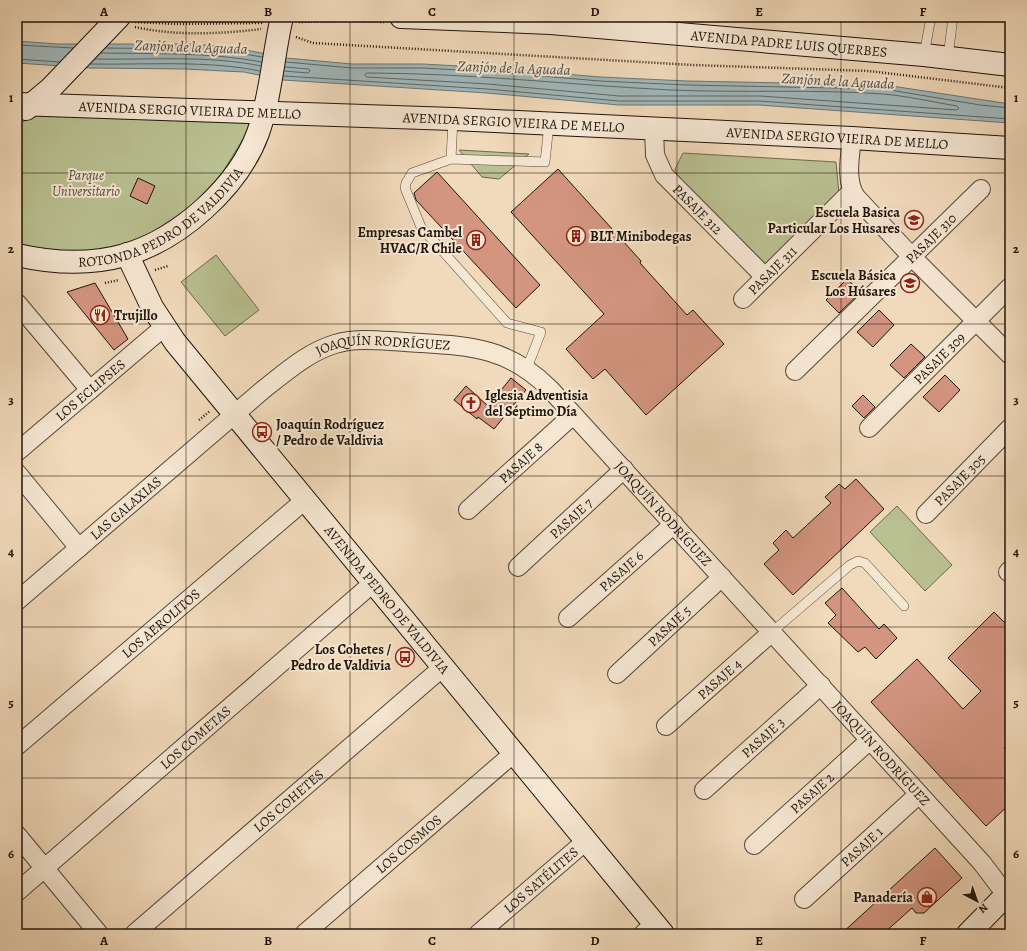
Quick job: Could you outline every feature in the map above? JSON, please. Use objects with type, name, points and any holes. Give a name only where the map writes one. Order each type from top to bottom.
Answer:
[{"type":"main road","name":"AVENIDA PADRE LUIS QUERBES","points":[[401,17],[551,23],[924,54],[1010,65]]},
{"type":"main road","points":[[22,108],[50,89],[115,21]]},
{"type":"main road","name":"ROTONDA PEDRO DE VALDIVIA","points":[[17,255],[52,262],[104,259],[127,254],[166,236],[192,219],[226,186],[243,161],[257,134],[269,91],[280,26]]},
{"type":"main road","name":"AVENIDA SERGIO VIEIRA DE MELLO","points":[[22,108],[453,119],[852,138],[1010,148]]},
{"type":"main road","name":"AVENIDA PEDRO DE VALDIVIA","points":[[127,254],[141,287],[164,327],[586,841],[654,931]]},
{"type":"main road","points":[[969,933],[1009,896]]},
{"type":"street","name":"PASAJE 312","points":[[654,129],[655,155],[664,175],[765,277]]},
{"type":"street","points":[[852,138],[850,167],[852,191],[912,257],[1010,355]]},
{"type":"street","name":"PASAJE 310","points":[[794,371],[980,189]]},
{"type":"street","name":"PASAJE 311","points":[[743,299],[852,191]]},
{"type":"street","name":"PASAJE 309","points":[[869,428],[1010,288]]},
{"type":"street","points":[[17,304],[90,390]]},
{"type":"street","name":"LOS ECLIPSES","points":[[17,452],[164,327]]},
{"type":"street","name":"JOAQUÍN RODRÍGUEZ","points":[[235,414],[264,389],[302,360],[324,348],[346,341],[369,340],[470,347],[507,357],[527,368],[545,383],[574,414],[982,863],[1009,896]]},
{"type":"street","name":"LAS GALAXIAS","points":[[17,601],[235,414]]},
{"type":"street","name":"PASAJE 8","points":[[468,510],[574,414]]},
{"type":"street","name":"PASAJE 305","points":[[926,514],[1010,428]]},
{"type":"street","name":"PASAJE 7","points":[[518,567],[624,469]]},
{"type":"street","points":[[17,473],[79,548]]},
{"type":"street","name":"LOS AEROLITOS","points":[[17,746],[305,500]]},
{"type":"street","name":"PASAJE 6","points":[[568,618],[674,524]]},
{"type":"street","name":"PASAJE 5","points":[[617,674],[722,577]]},
{"type":"street","name":"LOS COMETAS","points":[[17,892],[373,583]]},
{"type":"street","name":"PASAJE 4","points":[[666,726],[772,632]]},
{"type":"street","name":"LOS COHETES","points":[[134,934],[443,668]]},
{"type":"street","name":"PASAJE 3","points":[[704,790],[821,685]]},
{"type":"street","name":"PASAJE 2","points":[[754,845],[870,740]]},
{"type":"street","name":"LOS COSMOS","points":[[304,934],[514,753]]},
{"type":"street","name":"PASAJE 1","points":[[804,899],[919,794]]},
{"type":"street","points":[[17,835],[99,934]]},
{"type":"street","name":"LOS SATÉLITES","points":[[478,934],[586,841]]},
{"type":"lane","points":[[924,54],[931,17]]},
{"type":"lane","points":[[948,57],[953,17]]},
{"type":"lane","points":[[451,159],[453,119]]},
{"type":"lane","points":[[527,368],[541,332],[506,323],[421,227],[406,194],[406,183],[412,173],[451,159],[545,162],[549,124]]},
{"type":"lane","points":[[772,632],[850,565],[858,561],[865,563],[904,606]]},
{"type":"path","points":[[115,21],[156,31],[199,33],[253,30],[280,26],[298,38],[314,42],[686,64],[869,71],[1010,88]]},
{"type":"green space","name":"Parque Universitario","points":[[34,113],[256,118],[216,183],[190,207],[151,233],[113,248],[84,253],[52,252],[17,246],[17,127]]},
{"type":"green space","points":[[459,150],[529,154],[499,179],[482,177]]},
{"type":"green space","points":[[683,153],[836,162],[839,194],[763,268],[680,184],[675,169]]},
{"type":"green space","points":[[216,255],[259,310],[225,336],[181,282]]},
{"type":"green space","points":[[897,506],[952,565],[925,591],[870,532]]},
{"type":"water","name":"Zanjón de la Aguada","points":[[17,41],[57,44],[192,44],[231,47],[286,58],[352,64],[423,64],[496,68],[600,77],[687,81],[885,85],[1010,104],[1010,123],[759,105],[619,105],[487,93],[283,80],[244,72],[185,69],[91,68],[17,63]]},
{"type":"building","points":[[558,169],[641,261],[640,263],[687,315],[693,310],[724,344],[646,415],[605,369],[593,379],[566,349],[604,314],[511,212]]},
{"type":"building","name":"Empresas Cambel HVAC/R Chile","points":[[437,172],[540,285],[516,308],[416,200],[414,193]]},
{"type":"building","points":[[138,178],[155,186],[147,204],[130,196]]},
{"type":"building","points":[[847,279],[861,292],[839,313],[826,300]]},
{"type":"building","name":"Trujillo","points":[[95,283],[128,339],[114,350],[67,292]]},
{"type":"building","points":[[879,310],[894,325],[873,347],[857,332]]},
{"type":"building","points":[[911,344],[925,357],[904,378],[890,365]]},
{"type":"building","points":[[945,375],[960,390],[939,412],[923,397]]},
{"type":"building","name":"Iglesia Adventisia del Séptimo Día","points":[[511,378],[526,390],[494,429],[478,417],[477,419],[454,400],[466,386],[488,406]]},
{"type":"building","points":[[863,395],[875,407],[864,418],[852,406]]},
{"type":"building","points":[[856,479],[884,509],[793,595],[764,564],[779,550],[773,543],[786,530],[793,538],[831,503],[825,497],[839,484],[845,489]]},
{"type":"building","points":[[842,588],[879,629],[884,624],[897,638],[876,659],[865,647],[858,652],[828,623],[836,615],[825,603]]},
{"type":"building","points":[[994,612],[1010,628],[1010,742],[1004,748],[1010,755],[1010,804],[986,826],[871,702],[917,659],[963,709],[981,691],[948,658]]},
{"type":"building","points":[[935,848],[962,878],[924,913],[916,913],[912,908],[883,934],[841,934]]},
{"type":"place","name":"Escuela Basica Particular Los Husares","points":[[914,220]]},
{"type":"place","name":"BLT Minibodegas","points":[[576,236]]},
{"type":"place","name":"Empresas Cambel HVAC/R Chile","points":[[476,240]]},
{"type":"place","name":"Escuela Básica Los Húsares","points":[[910,283]]},
{"type":"place","name":"Trujillo","points":[[100,315]]},
{"type":"place","name":"Iglesia Adventisia del Séptimo Día","points":[[471,403]]},
{"type":"place","name":"Joaquín Rodríguez / Pedro de Valdivia","points":[[262,432]]},
{"type":"place","name":"Los Cohetes / Pedro de Valdivia","points":[[405,657]]},
{"type":"place","name":"Panadería","points":[[927,897]]}]
